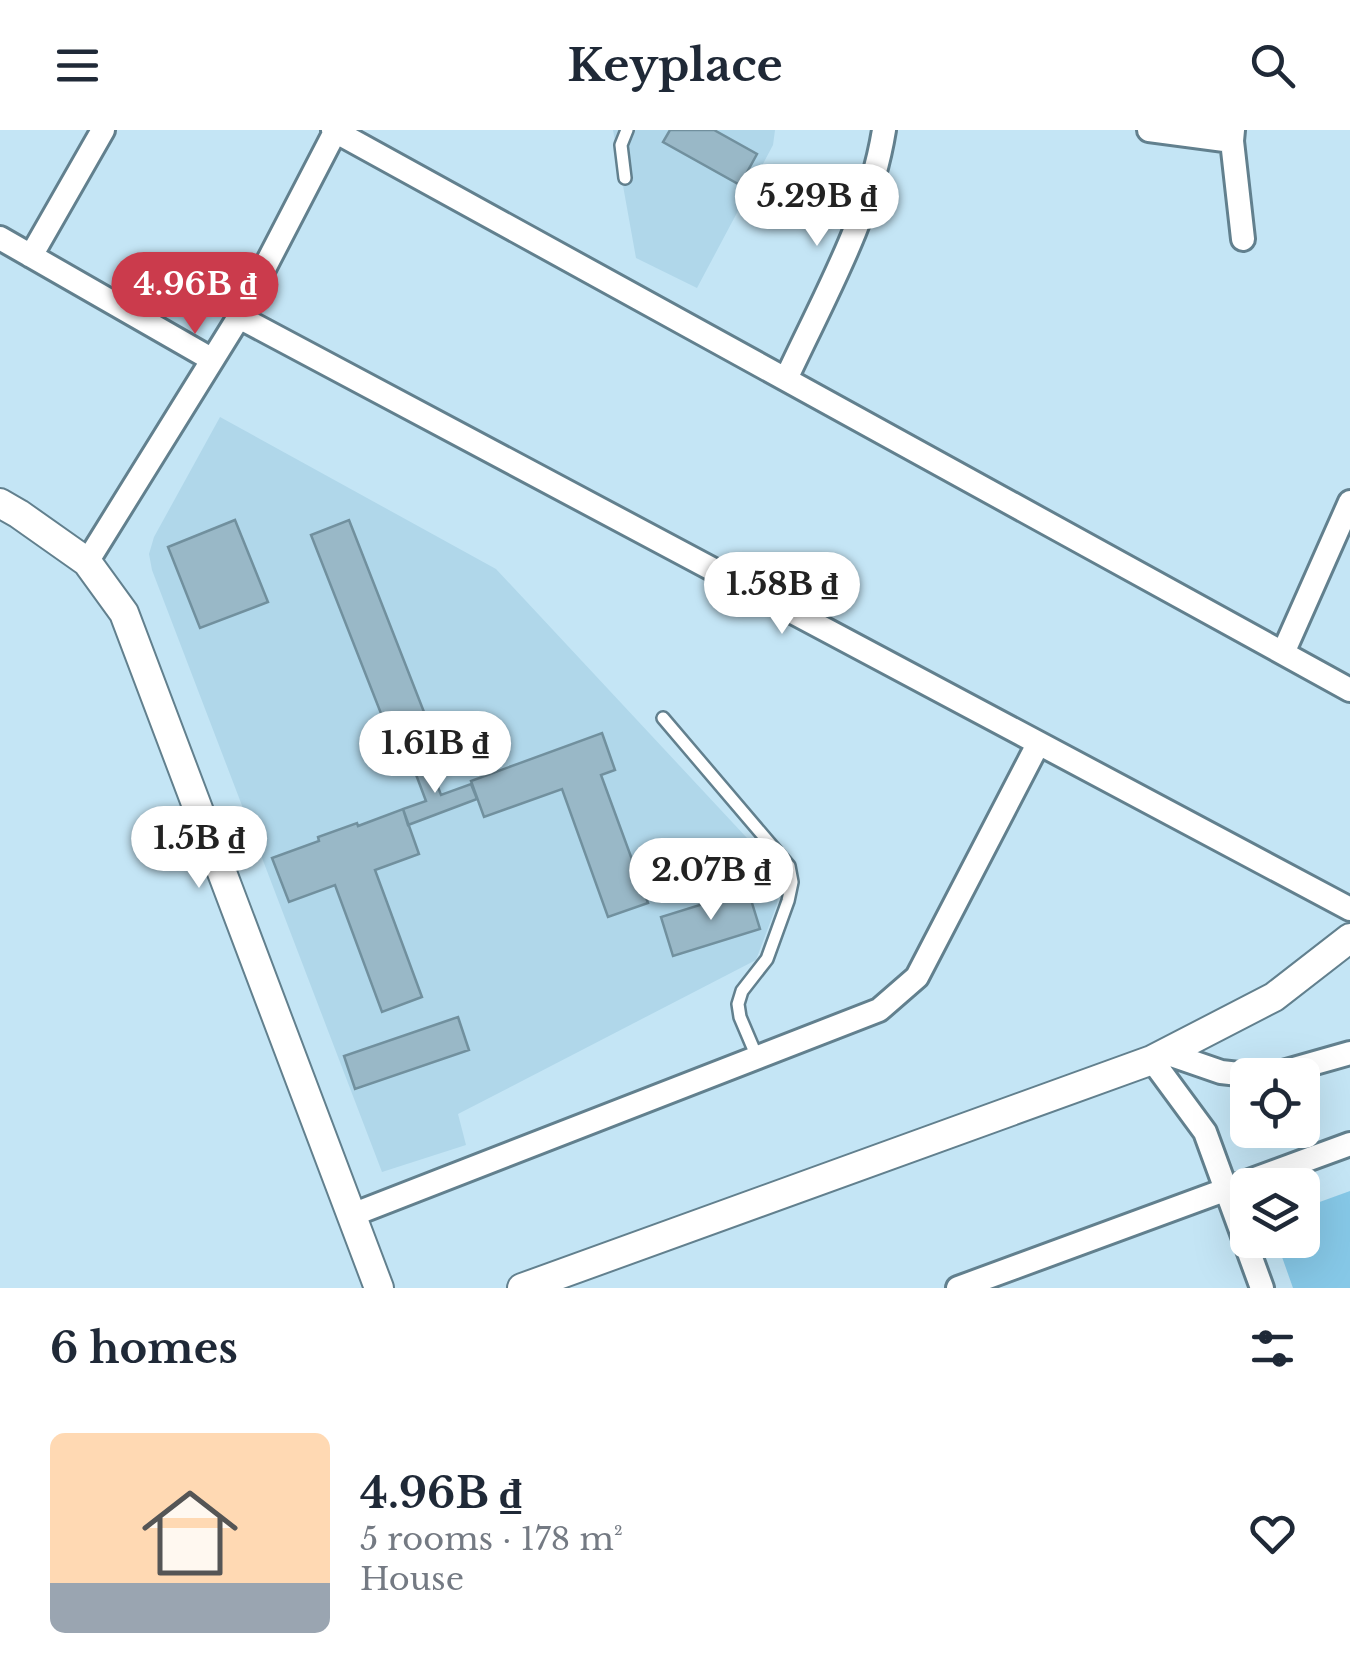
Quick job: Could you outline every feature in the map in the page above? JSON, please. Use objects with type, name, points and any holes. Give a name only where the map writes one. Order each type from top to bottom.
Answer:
[{"type":"street","points":[[32,256],[102,130]]},
{"type":"street","points":[[87,562],[239,317],[335,130],[1350,690]]},
{"type":"street","points":[[786,380],[858,224],[879,163],[884,130]]},
{"type":"street","points":[[1149,130],[1232,136],[1243,239]]},
{"type":"street","points":[[0,238],[211,359]]},
{"type":"street","points":[[239,317],[1350,910]]},
{"type":"street","points":[[1283,653],[1350,502]]},
{"type":"street","points":[[0,503],[87,562],[124,613],[379,1288]]},
{"type":"street","points":[[352,1216],[880,1010],[917,977],[1038,744]]},
{"type":"street","points":[[522,1288],[1159,1056],[1274,998],[1350,938]]},
{"type":"street","points":[[1320,1061],[1350,1053]]},
{"type":"street","points":[[1159,1056],[1230,1073]]},
{"type":"street","points":[[1159,1056],[1205,1132],[1262,1288]]},
{"type":"street","points":[[958,1288],[1350,1144]]},
{"type":"lane","points":[[625,178],[621,145],[627,130]]},
{"type":"lane","points":[[662,718],[788,866],[792,882],[788,901],[767,959],[742,992],[738,1004],[757,1057]]},
{"type":"shaded area","points":[[613,130],[775,130],[773,145],[697,288],[636,258]]},
{"type":"shaded area","points":[[220,417],[496,569],[776,869],[780,884],[777,904],[756,960],[458,1114],[466,1145],[382,1172],[152,570],[149,554],[154,537]]},
{"type":"shaded area","points":[[1350,1191],[1350,1288],[1293,1288],[1282,1258],[1320,1258],[1320,1202]]},
{"type":"building","points":[[670,130],[714,130],[757,154],[740,185],[663,142]]},
{"type":"building","points":[[235,520],[268,602],[200,628],[168,547]]},
{"type":"building","points":[[349,520],[440,753],[402,767],[311,535]]},
{"type":"building","points":[[602,733],[615,770],[601,775],[648,903],[608,917],[562,789],[484,817],[471,781]]},
{"type":"building","points":[[427,758],[441,795],[471,784],[477,799],[408,825],[403,809],[426,801],[412,764]]},
{"type":"building","points":[[403,809],[419,854],[375,870],[422,997],[382,1012],[335,885],[289,902],[272,858],[319,841],[318,837]]},
{"type":"building","points":[[748,890],[760,929],[673,956],[661,917]]},
{"type":"building","points":[[458,1017],[469,1050],[355,1089],[344,1056]]}]
